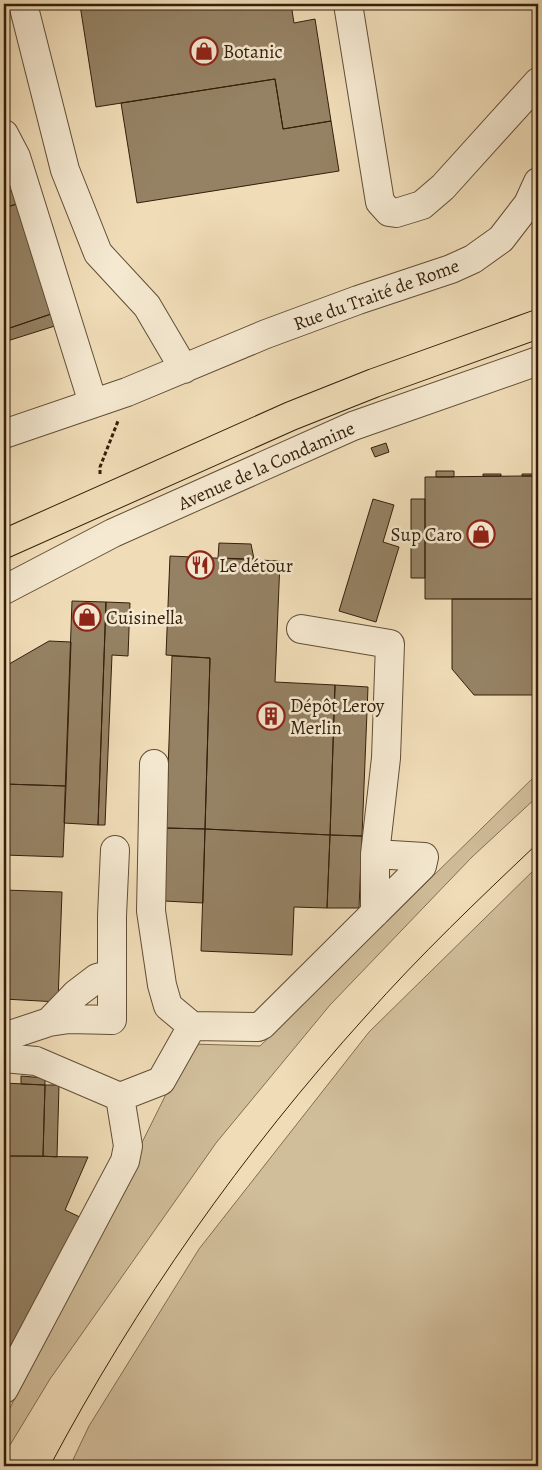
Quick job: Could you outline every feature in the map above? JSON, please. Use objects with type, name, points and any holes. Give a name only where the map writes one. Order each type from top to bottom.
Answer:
[{"type":"main road","points":[[4,544],[337,397],[538,324]]},
{"type":"street","points":[[23,4],[65,170],[98,253],[147,306],[184,369]]},
{"type":"street","points":[[348,4],[380,202],[389,212],[396,214],[422,205],[444,188],[538,82]]},
{"type":"street","points":[[4,134],[16,157],[109,398]]},
{"type":"street","name":"Rue du Traité de Rome","points":[[4,434],[109,398],[266,334],[358,300],[452,269],[473,259],[500,239],[528,204],[538,182]]},
{"type":"street","name":"Avenue de la Condamine","points":[[4,590],[113,533],[354,426],[538,361]]},
{"type":"street","points":[[301,629],[390,644],[386,758],[375,854],[375,913]]},
{"type":"street","points":[[154,764],[151,912],[153,927],[162,985],[168,1006],[192,1026],[258,1027],[262,1025],[422,866],[424,857],[375,854]]},
{"type":"street","points":[[4,1037],[49,1022],[69,1019],[112,1020],[112,916],[115,850]]},
{"type":"street","points":[[49,1022],[76,994],[97,978],[112,974]]},
{"type":"street","points":[[4,1058],[36,1061],[120,1097],[161,1081],[192,1026]]},
{"type":"street","points":[[4,1389],[125,1162],[128,1146],[120,1097]]},
{"type":"path","points":[[101,500],[100,467],[116,426],[109,398]]},
{"type":"shaded area","points":[[538,773],[538,796],[472,857],[330,1005],[216,1143],[50,1379],[10,1445],[4,1443],[4,1420],[191,1044],[260,1046]]},
{"type":"shaded area","points":[[538,866],[538,1466],[70,1466],[89,1426],[199,1249],[369,1032]]},
{"type":"building","name":"Botanic","points":[[54,4],[291,4],[294,23],[315,19],[331,121],[283,129],[275,79],[96,107],[80,5],[54,9]]},
{"type":"building","points":[[275,79],[283,129],[331,121],[339,171],[137,203],[121,103]]},
{"type":"building","points":[[16,189],[20,203],[4,208],[4,193]]},
{"type":"building","points":[[20,203],[54,313],[4,330],[4,208]]},
{"type":"building","points":[[54,313],[58,325],[4,342],[4,330]]},
{"type":"building","points":[[386,443],[389,452],[375,457],[371,448]]},
{"type":"building","points":[[436,471],[454,471],[454,477],[436,477]]},
{"type":"building","points":[[483,474],[501,474],[501,476],[483,476]]},
{"type":"building","points":[[522,474],[538,474],[538,476],[522,476]]},
{"type":"building","name":"Sup Caro","points":[[538,476],[538,599],[425,599],[425,477]]},
{"type":"building","points":[[373,499],[394,505],[383,542],[399,547],[376,622],[339,611]]},
{"type":"building","points":[[411,499],[425,499],[425,578],[411,578]]},
{"type":"building","points":[[219,543],[251,544],[254,559],[218,558]]},
{"type":"building","name":"Dépôt Leroy Merlin","points":[[170,556],[280,561],[275,682],[335,685],[330,835],[205,829],[210,658],[166,655]]},
{"type":"building","points":[[452,599],[538,599],[538,695],[474,695],[452,669]]},
{"type":"building","points":[[72,601],[106,602],[98,825],[64,823]]},
{"type":"building","points":[[106,602],[130,603],[128,656],[112,655],[105,825],[98,825]]},
{"type":"building","points":[[49,641],[71,642],[66,786],[4,784],[4,667]]},
{"type":"building","points":[[172,656],[210,658],[205,829],[166,828]]},
{"type":"building","points":[[335,685],[368,687],[362,836],[330,835]]},
{"type":"building","points":[[4,784],[66,786],[63,857],[4,855]]},
{"type":"building","points":[[166,828],[205,829],[203,903],[164,901]]},
{"type":"building","points":[[205,829],[330,835],[327,908],[294,907],[292,955],[201,951]]},
{"type":"building","points":[[330,835],[362,836],[359,908],[327,908]]},
{"type":"building","points":[[4,890],[62,892],[58,1002],[4,999]]},
{"type":"building","points":[[21,1076],[45,1078],[45,1085],[21,1084]]},
{"type":"building","points":[[4,1083],[45,1085],[43,1156],[8,1156],[4,1288]]},
{"type":"building","points":[[45,1085],[59,1085],[57,1157],[43,1156]]},
{"type":"building","points":[[8,1156],[88,1157],[65,1210],[84,1219],[35,1322],[27,1316],[4,1358],[4,1288]]},
{"type":"tram line","points":[[50,1466],[118,1346],[155,1288],[194,1231],[277,1121],[366,1016],[407,971],[538,843]]},
{"type":"place","name":"Botanic","points":[[204,51]]},
{"type":"place","name":"Sup Caro","points":[[481,534]]},
{"type":"place","name":"Le détour","points":[[200,565]]},
{"type":"place","name":"Cuisinella","points":[[87,617]]},
{"type":"place","name":"Dépôt Leroy Merlin","points":[[271,716]]}]
